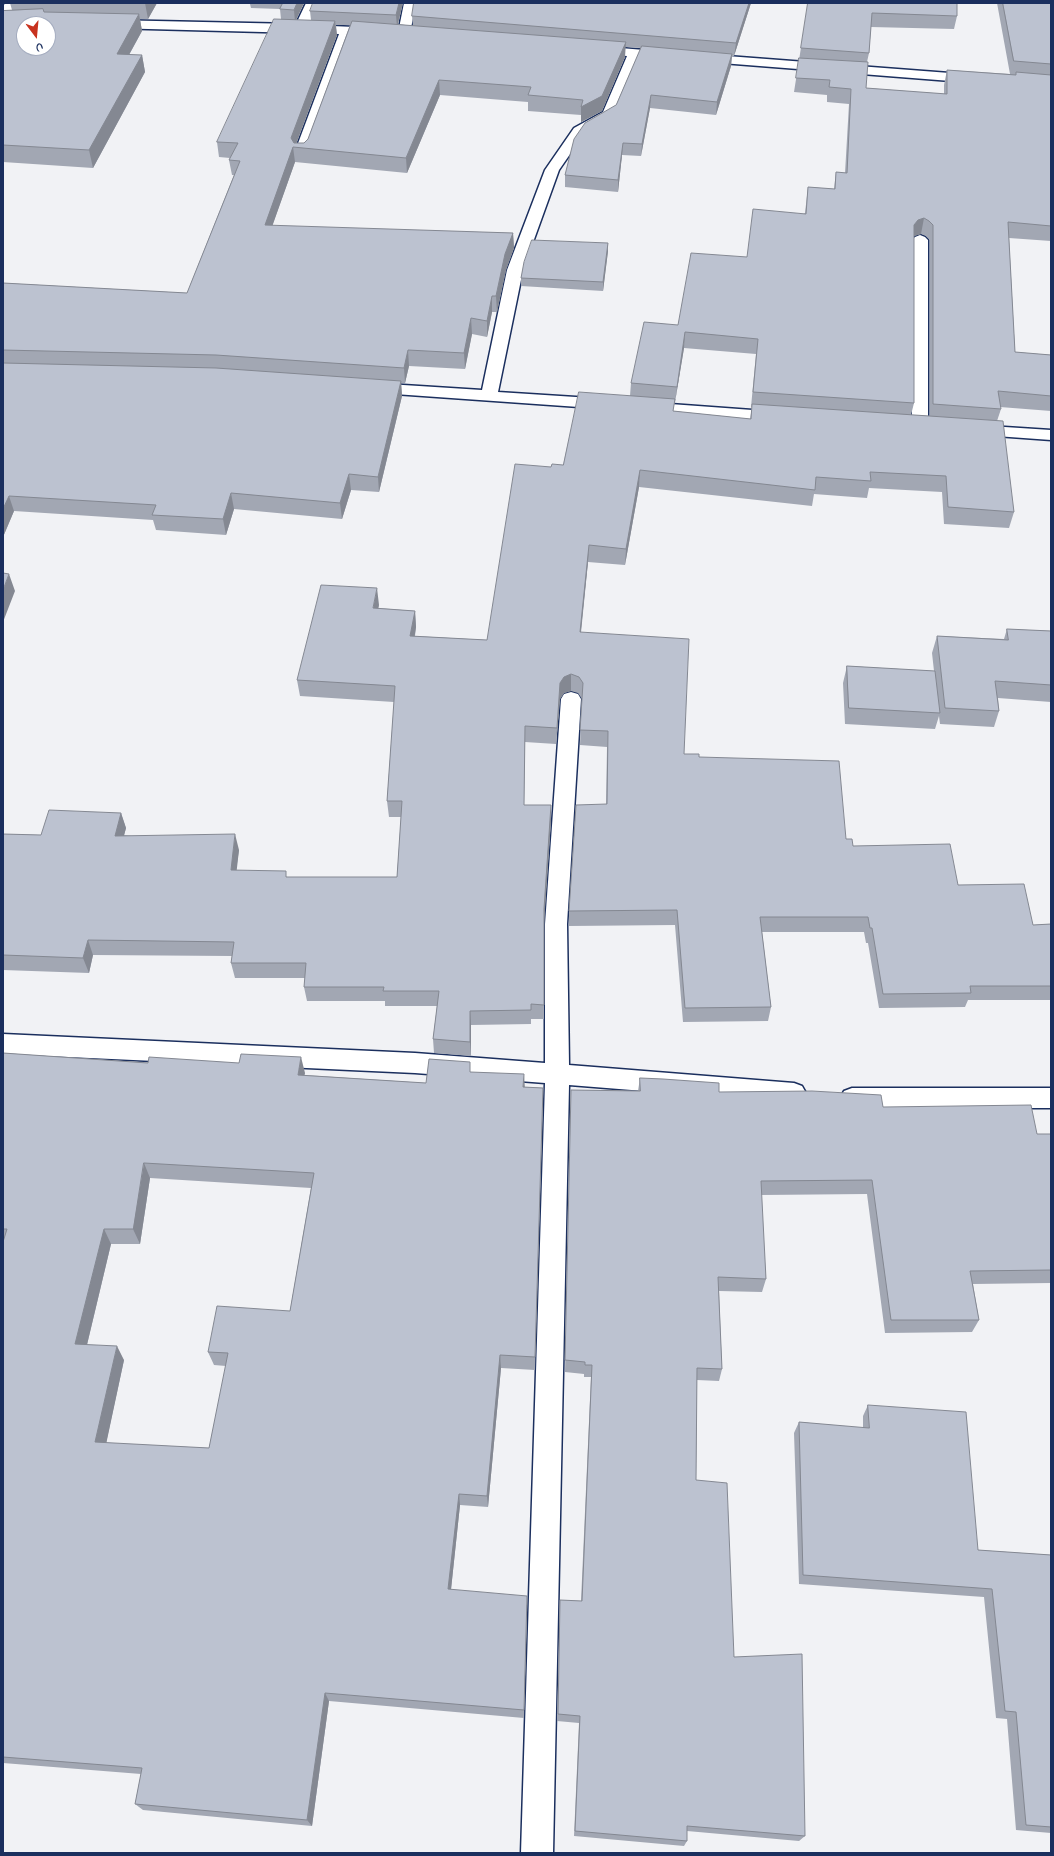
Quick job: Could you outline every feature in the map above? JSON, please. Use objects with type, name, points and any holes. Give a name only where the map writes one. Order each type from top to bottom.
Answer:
[{"type":"street","points":[[11,3],[3,22],[16,23]]},
{"type":"street","points":[[301,28],[312,3]]},
{"type":"street","points":[[404,33],[410,3]]},
{"type":"street","points":[[97,24],[301,28],[419,34]]},
{"type":"street","points":[[301,154],[347,31]]},
{"type":"street","points":[[581,48],[812,68],[987,80]]},
{"type":"street","points":[[489,396],[515,270],[552,170],[579,131],[609,114],[635,53]]},
{"type":"street","points":[[920,240],[920,426]]},
{"type":"street","points":[[354,387],[794,418]]},
{"type":"street","points":[[958,429],[1051,435]]},
{"type":"street","points":[[537,1853],[557,1074],[556,924],[570,699]]},
{"type":"street","points":[[3,1044],[415,1063],[857,1098],[1051,1098]]},
{"type":"building","points":[[283,3],[297,3],[294,10],[280,9]]},
{"type":"building","points":[[313,3],[399,3],[396,15],[310,11]]},
{"type":"building","points":[[414,3],[749,3],[736,43],[412,16]]},
{"type":"building","points":[[808,3],[957,3],[957,16],[872,13],[869,53],[801,48]]},
{"type":"building","points":[[1003,3],[1051,3],[1051,64],[1014,61]]},
{"type":"building","points":[[43,9],[44,12],[139,14],[117,54],[142,55],[89,150],[3,145],[3,11]]},
{"type":"building","points":[[274,19],[335,21],[291,138],[294,143],[304,143],[308,139],[352,21],[626,42],[602,96],[581,107],[583,100],[528,95],[531,87],[439,80],[406,158],[293,147],[265,225],[513,233],[505,254],[496,296],[492,296],[487,321],[471,318],[464,353],[408,350],[404,368],[216,355],[3,350],[3,283],[187,293],[240,161],[229,160],[238,143],[217,142]]},
{"type":"building","points":[[642,46],[732,54],[717,102],[651,95],[642,144],[623,143],[618,180],[565,175],[574,139],[585,123],[616,105]]},
{"type":"building","points":[[799,58],[868,62],[866,88],[947,94],[947,70],[1016,75],[1016,72],[1051,75],[1051,226],[1008,222],[1015,352],[1051,355],[1051,396],[998,391],[1001,409],[933,404],[933,225],[924,218],[918,220],[914,225],[914,403],[753,392],[758,339],[685,332],[677,387],[631,383],[644,322],[678,325],[691,253],[747,257],[753,209],[806,214],[808,187],[835,189],[836,172],[847,173],[851,89],[829,87],[830,80],[796,78]]},
{"type":"building","points":[[532,240],[608,243],[603,282],[521,278],[524,262]]},
{"type":"building","points":[[3,363],[216,368],[401,381],[378,477],[349,474],[340,503],[231,493],[223,519],[152,515],[156,505],[9,496],[3,509]]},
{"type":"building","points":[[579,392],[675,399],[673,411],[751,419],[752,404],[1003,421],[1014,512],[948,507],[946,476],[870,472],[871,481],[816,477],[815,490],[640,470],[626,549],[589,545],[580,632],[689,639],[684,754],[699,754],[699,757],[839,761],[846,839],[852,839],[853,846],[950,844],[958,885],[1024,884],[1033,925],[1051,924],[1051,986],[970,986],[971,993],[883,994],[872,928],[870,928],[868,917],[760,917],[771,1007],[685,1008],[677,910],[569,911],[576,805],[607,804],[608,731],[580,730],[583,683],[579,677],[571,674],[564,677],[560,683],[557,728],[525,726],[524,805],[551,805],[544,909],[544,1005],[531,1004],[531,1010],[470,1011],[470,1042],[433,1039],[439,991],[383,991],[384,987],[304,987],[306,963],[231,963],[234,942],[88,940],[83,958],[3,955],[3,834],[41,835],[49,810],[121,813],[115,836],[235,834],[231,870],[286,871],[286,877],[397,877],[402,801],[387,801],[395,686],[297,680],[321,585],[377,588],[373,608],[415,611],[410,636],[487,640],[515,464],[551,467],[552,464],[563,465]]},
{"type":"building","points":[[3,573],[9,574],[3,590]]},
{"type":"building","points":[[1007,629],[1051,631],[1051,685],[995,681],[999,711],[945,708],[937,636],[1008,640]]},
{"type":"building","points":[[847,666],[935,671],[940,713],[849,708]]},
{"type":"building","points":[[3,1053],[148,1063],[149,1057],[239,1063],[241,1054],[301,1057],[298,1075],[426,1083],[429,1059],[470,1062],[470,1072],[524,1074],[523,1087],[543,1088],[535,1357],[500,1355],[487,1496],[459,1494],[448,1589],[527,1596],[524,1710],[325,1693],[307,1820],[135,1804],[142,1768],[3,1757],[3,1242],[7,1229],[3,1229]],"holes":[[[144,1163],[314,1173],[290,1311],[217,1306],[208,1352],[228,1353],[209,1448],[95,1442],[117,1346],[75,1344],[104,1229],[133,1229]]]},
{"type":"building","points":[[640,1078],[719,1083],[719,1092],[812,1091],[881,1095],[883,1107],[1031,1105],[1037,1134],[1051,1134],[1051,1270],[970,1271],[979,1320],[891,1320],[872,1180],[761,1181],[766,1279],[718,1277],[722,1369],[697,1368],[696,1480],[727,1483],[734,1657],[802,1654],[805,1836],[687,1826],[687,1841],[575,1831],[580,1716],[558,1714],[560,1600],[582,1601],[592,1365],[585,1365],[585,1362],[565,1360],[571,1090],[640,1091]]},
{"type":"building","points":[[868,1405],[966,1412],[978,1550],[1051,1555],[1051,1827],[1026,1825],[1016,1712],[1005,1711],[992,1589],[803,1575],[799,1422],[869,1428]]}]
